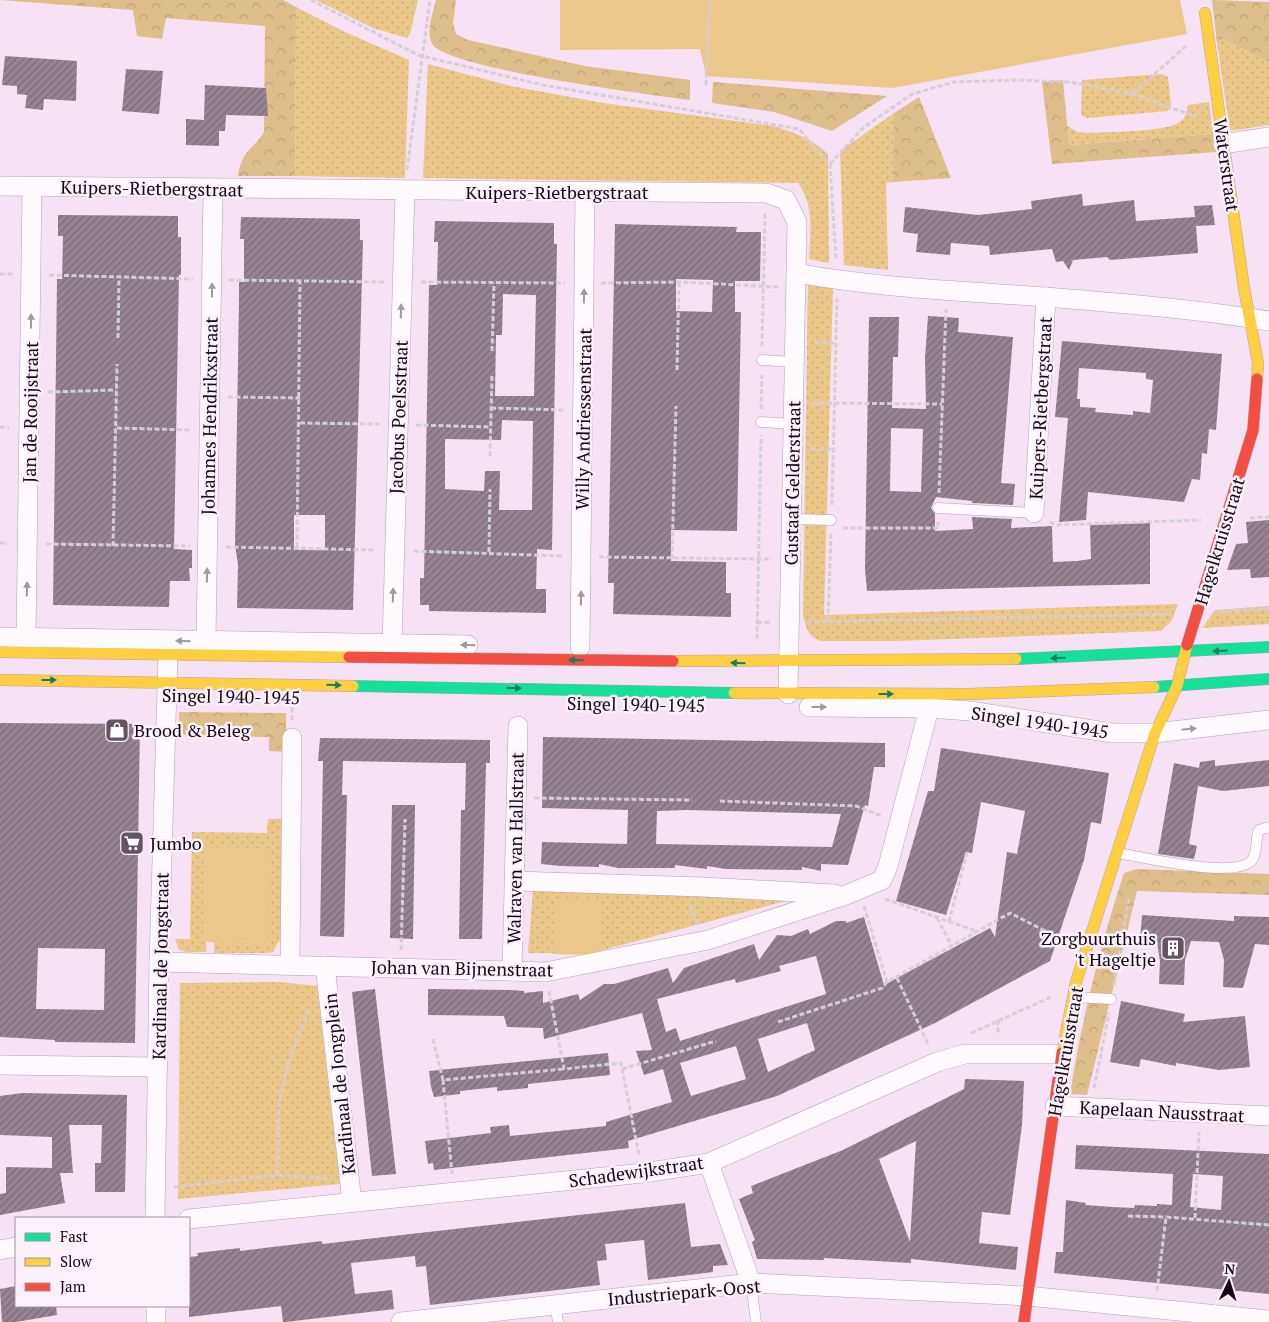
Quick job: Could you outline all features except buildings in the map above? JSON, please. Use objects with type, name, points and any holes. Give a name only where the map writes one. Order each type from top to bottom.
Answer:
[{"type":"main road","name":"Waterstraat","points":[[1205,13],[1210,36],[1223,144],[1250,318]]},
{"type":"main road","name":"Hagelkruisstraat","points":[[1024,1322],[1062,1054],[1073,997],[1155,732],[1177,686],[1187,646],[1253,430],[1258,363],[1250,318]]},
{"type":"main road","points":[[1187,646],[1269,647]]},
{"type":"main road","points":[[0,652],[789,657]]},
{"type":"main road","name":"Singel 1940-1945","points":[[0,680],[166,688],[969,694],[1177,686],[1269,679]]},
{"type":"street","points":[[1223,144],[1269,137]]},
{"type":"street","name":"Kuipers-Rietbergstraat","points":[[0,186],[213,190],[766,194],[786,200],[797,222],[796,273],[837,280],[946,291],[1046,297],[1269,321]]},
{"type":"street","name":"Jan de Rooijstraat","points":[[26,638],[29,544],[32,187]]},
{"type":"street","name":"Johannes Hendrikxstraat","points":[[206,641],[213,190]]},
{"type":"street","name":"Jacobus Poelsstraat","points":[[392,644],[405,191]]},
{"type":"street","name":"Willy Andriessenstraat","points":[[580,647],[585,192]]},
{"type":"street","name":"Gustaaf Gelderstraat","points":[[788,694],[796,273]]},
{"type":"street","name":"Kuipers-Rietbergstraat","points":[[1034,513],[1046,297]]},
{"type":"street","points":[[0,637],[580,647],[789,657],[952,649],[1187,646],[1269,634]]},
{"type":"street","name":"Kardinaal de Jongstraat","points":[[155,1217],[159,962],[168,654]]},
{"type":"street","name":"Singel 1940-1945","points":[[0,693],[166,688],[929,708],[970,712],[1112,733],[1155,732],[1269,720]]},
{"type":"street","name":"Johan van Bijnenstraat","points":[[159,962],[545,972],[708,940],[852,892],[882,880],[888,866],[929,708]]},
{"type":"street","name":"Walraven van Hallstraat","points":[[512,971],[518,726]]},
{"type":"street","points":[[290,965],[292,738]]},
{"type":"street","name":"Johan van Bijnenstraat","points":[[515,881],[852,892]]},
{"type":"street","name":"Kardinaal de Jongplein","points":[[325,966],[352,1202]]},
{"type":"street","name":"Schadewijkstraat","points":[[190,1219],[643,1172],[709,1162],[937,1062],[965,1054],[1062,1054]]},
{"type":"street","points":[[0,1065],[158,1067]]},
{"type":"street","name":"Kapelaan Nausstraat","points":[[1055,1106],[1269,1116]]},
{"type":"street","points":[[709,1162],[750,1283]]},
{"type":"street","points":[[0,1250],[15,1247]]},
{"type":"street","name":"Industriepark-Oost","points":[[401,1322],[557,1313],[750,1283],[1027,1296],[1269,1320]]},
{"type":"street","points":[[156,1307],[156,1322]]},
{"type":"lane","points":[[1202,0],[1205,13]]},
{"type":"lane","points":[[762,360],[794,362]]},
{"type":"lane","points":[[761,422],[793,424]]},
{"type":"lane","name":"Kuipers-Rietbergstraat","points":[[938,508],[1034,513]]},
{"type":"lane","points":[[791,519],[831,524]]},
{"type":"lane","points":[[1117,853],[1204,868],[1241,867],[1251,862],[1255,854],[1256,837],[1259,830],[1269,827]]},
{"type":"lane","points":[[1073,997],[1111,999]]},
{"type":"lane","points":[[750,1283],[756,1322]]},
{"type":"path","points":[[311,0],[423,56],[543,85],[799,129],[830,164],[837,280],[828,621]]},
{"type":"path","points":[[405,191],[430,0]]},
{"type":"path","points":[[706,85],[710,0]]},
{"type":"path","points":[[1132,94],[1193,40],[1210,36]]},
{"type":"path","points":[[830,164],[862,128],[912,94],[954,82],[1016,80],[1070,82],[1132,94],[1221,125]]},
{"type":"path","points":[[118,338],[119,278]]},
{"type":"path","points":[[297,547],[300,282]]},
{"type":"path","points":[[677,370],[679,282]]},
{"type":"path","points":[[492,351],[494,283]]},
{"type":"path","points":[[831,524],[938,528],[946,291]]},
{"type":"path","points":[[113,546],[117,364]]},
{"type":"path","points":[[490,456],[492,376]]},
{"type":"path","points":[[30,393],[116,390]]},
{"type":"path","points":[[210,397],[300,398]]},
{"type":"path","points":[[794,403],[942,404]]},
{"type":"path","points":[[672,559],[676,406]]},
{"type":"path","points":[[491,408],[583,411]]},
{"type":"path","points":[[117,428],[209,430]]},
{"type":"path","points":[[489,552],[490,489]]},
{"type":"path","points":[[1034,513],[1056,524],[1269,517]]},
{"type":"path","points":[[0,543],[297,547],[672,559],[791,559]]},
{"type":"path","points":[[757,623],[1197,613],[1269,608]]},
{"type":"path","points":[[516,798],[692,800]]},
{"type":"path","points":[[720,801],[856,806],[899,822]]},
{"type":"path","points":[[401,968],[404,819]]},
{"type":"path","points":[[949,922],[967,852]]},
{"type":"path","points":[[680,886],[708,940]]},
{"type":"path","points":[[852,892],[977,931]]},
{"type":"path","points":[[852,892],[887,982]]},
{"type":"path","name":"Hagelkruisstraat","points":[[1091,1107],[1129,895]]},
{"type":"path","points":[[778,1022],[882,988],[887,982],[1010,913],[1086,952]]},
{"type":"path","points":[[936,917],[952,946]]},
{"type":"path","points":[[545,972],[564,1069]]},
{"type":"path","points":[[897,978],[937,1062]]},
{"type":"path","points":[[277,1175],[279,1109],[294,1045],[316,996],[328,992]]},
{"type":"path","points":[[965,1036],[1048,996],[1073,997]]},
{"type":"path","points":[[434,1039],[443,1080],[454,1192]]},
{"type":"path","points":[[622,1069],[716,1041]]},
{"type":"path","points":[[443,1080],[621,1063],[643,1172]]},
{"type":"path","points":[[1195,1218],[1200,1112]]},
{"type":"path","points":[[174,1187],[277,1175],[350,1180]]},
{"type":"path","points":[[1128,1216],[1195,1218],[1269,1225]]},
{"type":"path","points":[[1155,1309],[1166,1217]]},
{"type":"shaded area","points":[[316,0],[418,0],[410,34],[407,38],[373,28]]},
{"type":"shaded area","points":[[560,0],[1180,0],[1187,34],[892,88],[706,76],[700,49],[560,50]]},
{"type":"shaded area","points":[[296,7],[345,32],[409,60],[405,178],[295,176]]},
{"type":"shaded area","points":[[1223,39],[1269,62],[1269,125],[1230,131],[1217,43]]},
{"type":"shaded area","points":[[428,64],[511,86],[603,103],[773,126],[802,137],[816,144],[828,154],[829,263],[809,259],[809,210],[807,201],[798,183],[423,178]]},
{"type":"shaded area","points":[[1162,74],[1168,77],[1171,106],[1168,111],[1087,118],[1081,115],[1082,80]]},
{"type":"shaded area","points":[[1209,102],[1213,134],[1069,145],[1067,126],[1078,132],[1087,133],[1163,128],[1180,122],[1186,114],[1188,105]]},
{"type":"shaded area","points":[[894,113],[893,182],[886,183],[888,270],[844,265],[840,151]]},
{"type":"shaded area","points":[[808,279],[833,285],[824,615],[1178,604],[1172,620],[1161,631],[897,641],[821,641],[813,637],[807,629],[803,616]]},
{"type":"shaded area","points":[[1269,606],[1269,624],[1202,628],[1215,610]]},
{"type":"shaded area","points":[[268,819],[283,819],[282,941],[278,942],[273,952],[268,953],[214,953],[214,942],[267,943],[268,848],[203,942],[206,942],[206,952],[179,950],[175,939],[190,939],[192,832],[267,833]]},
{"type":"shaded area","points":[[204,847],[269,848],[268,944],[203,942]]},
{"type":"shaded area","points":[[533,891],[808,895],[592,953],[528,953]]},
{"type":"shaded area","points":[[555,899],[602,901],[601,955],[553,954]]},
{"type":"shaded area","points":[[279,982],[317,986],[340,1184],[178,1199],[180,983]]},
{"type":"green space","points":[[0,0],[283,0],[296,7],[295,176],[238,176],[242,161],[264,132],[265,26],[166,18],[162,39],[137,36],[133,10]]},
{"type":"green space","points":[[436,0],[456,0],[453,23],[456,34],[468,40],[585,66],[690,80],[690,100],[554,80],[475,63],[448,54],[433,45],[431,40],[430,23]]},
{"type":"green space","points":[[1212,0],[1269,2],[1269,62],[1223,39],[1217,43]]},
{"type":"green space","points":[[1063,80],[1069,145],[1213,134],[1216,152],[1052,164],[1042,82]]},
{"type":"green space","points":[[713,82],[887,96],[832,131],[774,112],[712,103]]},
{"type":"green space","points":[[919,97],[951,178],[893,182],[894,113]]},
{"type":"green space","points":[[179,712],[286,713],[286,752],[269,751],[269,737],[179,735]]},
{"type":"green space","points":[[1137,869],[1269,874],[1269,895],[1137,891],[1087,1095],[1070,1094],[1092,982],[1107,928],[1124,873]]},
{"type":"traffic: fast","points":[[1016,659],[1269,647]]},
{"type":"traffic: fast","points":[[1154,687],[1269,679]]},
{"type":"traffic: fast","points":[[353,686],[734,693]]},
{"type":"traffic: slow","points":[[1205,13],[1244,288],[1258,363],[1257,379]]},
{"type":"traffic: slow","points":[[1062,1053],[1076,982],[1155,733],[1177,686],[1187,645]]},
{"type":"traffic: slow","points":[[0,652],[349,657]]},
{"type":"traffic: slow","points":[[673,661],[1016,659]]},
{"type":"traffic: slow","points":[[0,680],[353,686]]},
{"type":"traffic: slow","points":[[734,693],[969,694],[1154,687]]},
{"type":"traffic: jam","points":[[1187,645],[1253,430],[1257,379]]},
{"type":"traffic: jam","points":[[349,657],[673,661]]},
{"type":"traffic: jam","points":[[1024,1322],[1062,1053]]},
{"type":"place","name":"Brood & Beleg","points":[[117,730]]},
{"type":"place","name":"Jumbo","points":[[132,843]]},
{"type":"place","name":"Zorgbuurthuis 't Hageltje","points":[[1173,948]]}]
